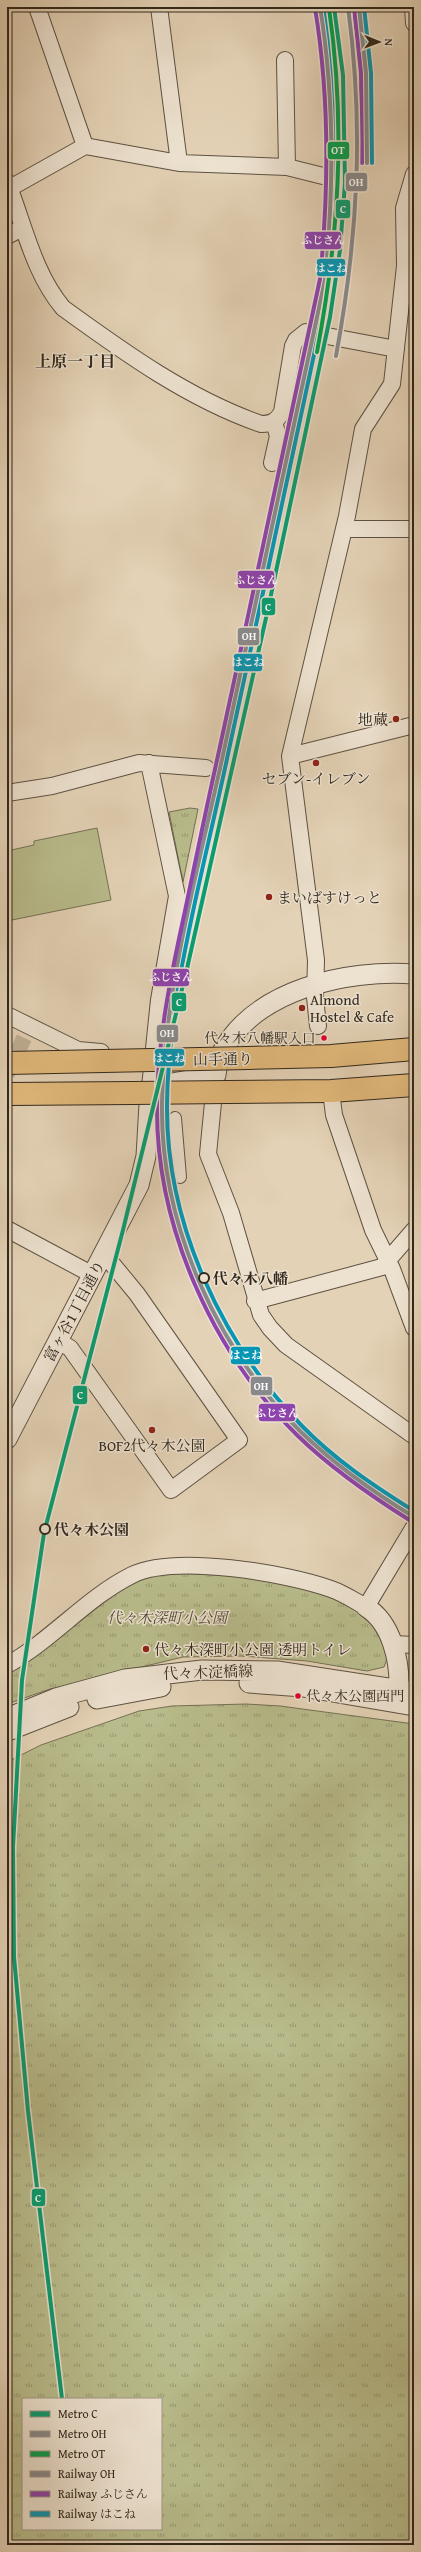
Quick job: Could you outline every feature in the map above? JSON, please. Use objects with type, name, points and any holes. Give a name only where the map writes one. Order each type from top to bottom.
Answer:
[{"type":"main road","name":"山手通り","points":[[7,1063],[331,1056],[414,1050]]},
{"type":"main road","points":[[7,1073],[57,1072],[62,1086]]},
{"type":"main road","points":[[7,1094],[62,1086],[228,1092],[331,1090],[414,1085]]},
{"type":"street","points":[[37,7],[85,146]]},
{"type":"street","points":[[159,7],[179,163]]},
{"type":"street","points":[[413,7],[414,24]]},
{"type":"street","points":[[285,60],[287,167]]},
{"type":"street","points":[[323,176],[287,167],[179,163],[85,146],[8,185],[22,228],[43,278],[52,295],[63,308],[203,400],[261,424],[274,422],[282,412],[293,346],[296,340],[306,332],[396,349]]},
{"type":"street","points":[[318,1026],[316,960],[290,756],[344,529],[363,429],[392,384],[414,174]]},
{"type":"street","points":[[7,236],[22,228]]},
{"type":"street","points":[[272,463],[278,436],[274,422]]},
{"type":"street","points":[[344,529],[414,529]]},
{"type":"street","points":[[290,756],[414,726]]},
{"type":"street","points":[[7,793],[52,786],[139,763],[206,768]]},
{"type":"street","points":[[150,763],[177,896],[152,1057],[141,1090],[216,1075]]},
{"type":"street","points":[[414,974],[370,974],[316,985],[269,1005],[241,1026],[221,1055],[216,1075],[208,1154],[232,1213],[255,1301],[270,1328],[286,1345],[414,1436]]},
{"type":"street","points":[[7,1015],[28,1030],[78,1050],[152,1057]]},
{"type":"street","name":"富ヶ谷1丁目通り","points":[[7,1439],[139,1185],[143,1172],[141,1090]]},
{"type":"street","points":[[331,1090],[334,1115],[373,1230],[387,1262],[392,1268],[414,1328]]},
{"type":"street","points":[[175,1118],[180,1177]]},
{"type":"street","points":[[7,1229],[93,1275]]},
{"type":"street","points":[[255,1301],[382,1266],[414,1230]]},
{"type":"street","points":[[58,1341],[70,1348],[172,1490],[239,1440],[141,1300],[104,1254]]},
{"type":"street","points":[[366,1607],[414,1527]]},
{"type":"street","points":[[7,1665],[27,1654],[87,1604],[131,1576],[148,1568],[178,1566],[271,1572],[333,1589],[376,1613],[386,1627],[400,1677],[407,1691]]},
{"type":"street","points":[[392,1644],[414,1645]]},
{"type":"street","name":"代々木淀橋線","points":[[7,1718],[29,1708],[78,1691],[125,1679],[163,1673],[234,1670],[277,1671],[407,1691]]},
{"type":"street","name":"代々木淀橋線","points":[[7,1731],[88,1701],[135,1691],[201,1683],[266,1683],[303,1687],[414,1706]]},
{"type":"green space","points":[[190,808],[198,809],[183,882],[169,812]]},
{"type":"green space","points":[[97,828],[111,900],[7,921],[7,851],[34,845],[34,841]]},
{"type":"green space","name":"代々木深町小公園","points":[[172,1573],[248,1576],[322,1592],[359,1611],[374,1622],[388,1656],[384,1667],[367,1671],[307,1661],[241,1656],[183,1657],[50,1689],[7,1704],[7,1672],[25,1662],[95,1609],[130,1586],[151,1576]]},
{"type":"green space","points":[[246,1704],[280,1706],[414,1724],[414,2545],[7,2545],[7,1762],[41,1745],[139,1711],[172,1706]]},
{"type":"tunnel","points":[[7,1074],[26,1034]]},
{"type":"metro line","name":"C","points":[[62,2398],[28,2111],[14,1957],[13,1847],[22,1680],[44,1533],[123,1230],[186,973],[268,609],[330,317],[340,250],[345,183],[343,75],[334,7]]},
{"type":"metro line","name":"OH","points":[[336,356],[354,225],[356,182],[356,95],[348,7]]},
{"type":"metro line","name":"OT","points":[[317,352],[331,265],[338,180],[337,95],[329,8]]},
{"type":"rail line","name":"OH","points":[[320,7],[325,41],[331,109],[332,143],[330,211],[325,280],[224,750],[194,881],[176,971],[164,1060],[162,1103],[164,1148],[171,1193],[183,1238],[199,1281],[219,1323],[243,1362],[271,1399],[301,1432],[327,1456],[355,1478],[414,1517]]},
{"type":"rail line","name":"はこね","points":[[325,7],[330,41],[336,109],[335,211],[330,280],[189,929],[174,1018],[169,1062],[167,1105],[169,1149],[176,1193],[188,1236],[204,1278],[223,1319],[247,1357],[273,1393],[302,1426],[328,1450],[355,1472],[414,1511]]},
{"type":"rail line","name":"OH","points":[[359,7],[366,73],[367,163]]},
{"type":"rail line","name":"はこね","points":[[364,7],[371,73],[372,163]]},
{"type":"rail line","name":"ふじさん","points":[[315,8],[320,42],[326,110],[325,211],[320,279],[170,984],[159,1057],[157,1106],[159,1151],[167,1196],[178,1241],[195,1284],[215,1326],[240,1366],[267,1403],[298,1436],[324,1460],[352,1482],[411,1521]]},
{"type":"rail line","name":"ふじさん","points":[[354,8],[361,73],[362,163]]},
{"type":"place","name":"地蔵","points":[[396,719]]},
{"type":"place","name":"セブン-イレブン","points":[[316,763]]},
{"type":"place","name":"まいばすけっと","points":[[269,897]]},
{"type":"place","name":"Almond Hostel & Cafe","points":[[302,1008]]},
{"type":"place","name":"代々木八幡駅入口","points":[[324,1038]]},
{"type":"place","name":"代々木八幡","points":[[204,1278]]},
{"type":"place","name":"BOF2代々木公園","points":[[152,1430]]},
{"type":"place","name":"代々木公園","points":[[45,1529]]},
{"type":"place","name":"代々木深町小公園 透明トイレ","points":[[146,1649]]},
{"type":"place","name":"代々木公園西門","points":[[298,1696]]},
{"type":"district","name":"上原一丁目","points":[[75,361]]}]
